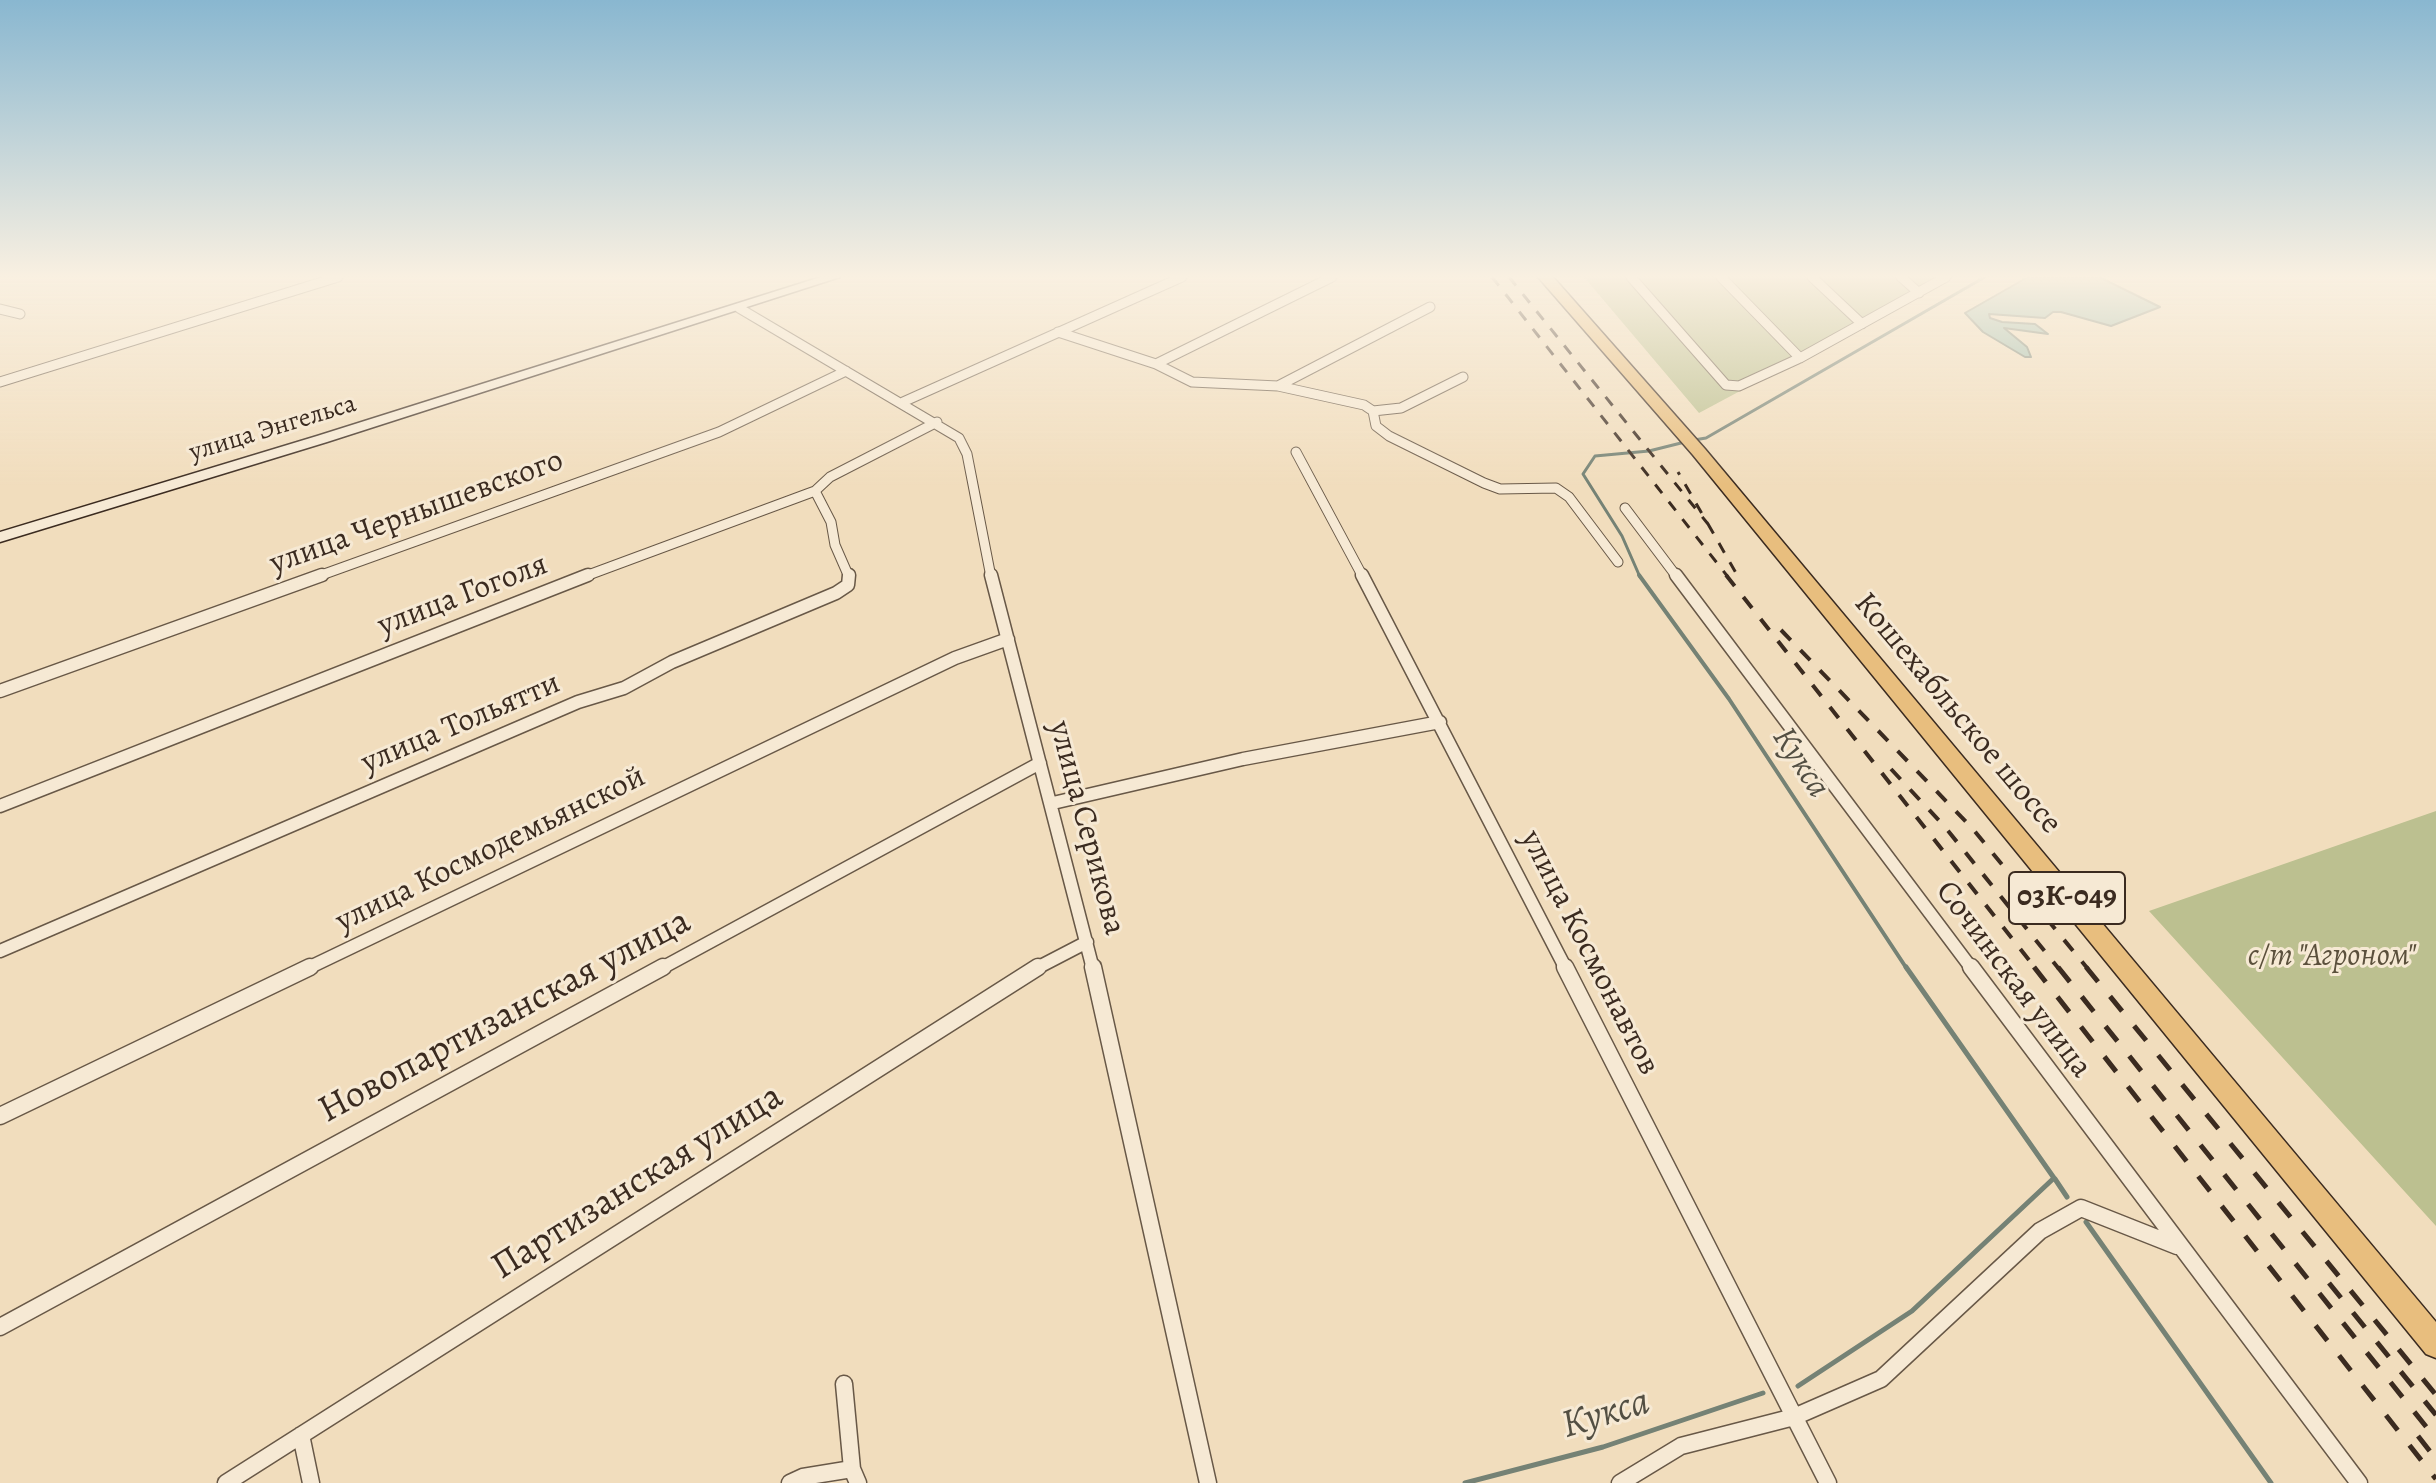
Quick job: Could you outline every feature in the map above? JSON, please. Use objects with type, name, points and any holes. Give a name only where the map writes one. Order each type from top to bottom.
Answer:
[{"type":"main road","name":"Кошехабльское шоссе","points":[[1606,346],[1699,452],[2436,1344]]},
{"type":"street","points":[[0,382],[115,346]]},
{"type":"street","name":"улица Энгельса","points":[[0,537],[616,346]]},
{"type":"street","name":"улица Серикова","points":[[804,346],[937,422],[959,438],[967,454],[981,534],[1087,942],[1208,1483]]},
{"type":"street","points":[[903,402],[1027,346]]},
{"type":"street","points":[[1102,346],[1156,364],[1192,382],[1278,386],[1349,399],[1373,411],[1401,408],[1463,377]]},
{"type":"street","points":[[1156,364],[1192,346]]},
{"type":"street","points":[[1278,386],[1355,346]]},
{"type":"street","points":[[1692,346],[1726,385],[1748,383],[1822,346]]},
{"type":"street","points":[[1788,346],[1800,358]]},
{"type":"street","name":"улица Чернышевского","points":[[0,691],[719,432],[846,371]]},
{"type":"street","points":[[1373,411],[1376,426],[1389,436],[1484,483],[1500,489],[1556,488],[1569,497],[1618,562]]},
{"type":"street","name":"улица Гоголя","points":[[0,806],[678,540],[815,491],[830,477],[885,446],[937,422]]},
{"type":"street","name":"улица Космонавтов","points":[[1296,452],[1440,722],[1828,1483]]},
{"type":"street","name":"улица Тольятти","points":[[0,951],[578,702],[624,688],[672,662],[836,593],[848,585],[849,575],[835,545],[831,522],[815,491]]},
{"type":"street","name":"Сочинская улица","points":[[1625,508],[2359,1483]]},
{"type":"street","name":"улица Космодемьянской","points":[[0,1116],[955,658],[1008,639]]},
{"type":"street","points":[[1053,803],[1243,759],[1440,722]]},
{"type":"street","name":"Новопартизанская улица","points":[[0,1327],[1040,763]]},
{"type":"street","name":"Партизанская улица","points":[[226,1483],[1041,966],[1087,942]]},
{"type":"street","points":[[1620,1483],[1681,1446],[1794,1417],[1881,1379],[2040,1231],[2081,1208],[2116,1219],[2180,1247]]},
{"type":"street","points":[[790,1483],[803,1477],[855,1476],[844,1384]]},
{"type":"street","points":[[301,1435],[311,1483]]},
{"type":"green space","points":[[1643,346],[1824,346],[1699,413]]},
{"type":"green space","name":"с/т \"Агроном\"","points":[[2436,811],[2436,1226],[2149,911]]},
{"type":"shaded area","points":[[2007,346],[2026,346],[2031,357],[2025,357]]},
{"type":"waterway","name":"Кукса","points":[[1694,440],[1706,438],[1865,346]]},
{"type":"waterway","name":"Кукса","points":[[1639,575],[1622,536],[1583,474],[1595,456],[1649,451],[1685,442]]},
{"type":"waterway","name":"Кукса","points":[[1639,575],[1729,699],[1907,969]]},
{"type":"waterway","name":"Кукса","points":[[1798,1386],[1912,1311],[2054,1178],[1906,967]]},
{"type":"waterway","points":[[2055,1179],[2067,1197]]},
{"type":"waterway","points":[[2086,1222],[2271,1483]]},
{"type":"waterway","name":"Кукса","points":[[1465,1483],[1603,1447],[1763,1393]]},
{"type":"railway","points":[[1546,346],[1728,577]]},
{"type":"railway","points":[[1565,346],[1708,524]]},
{"type":"railway","points":[[1678,472],[1708,524]]},
{"type":"railway","points":[[1708,524],[1736,573]]},
{"type":"railway","points":[[1726,575],[2036,969]]},
{"type":"railway","points":[[1781,630],[1972,828],[2088,969]]},
{"type":"railway","points":[[1891,769],[1945,827],[2059,969]]},
{"type":"railway","points":[[2034,967],[2436,1479]]},
{"type":"railway","points":[[2058,967],[2436,1439]]},
{"type":"railway","points":[[2086,967],[2436,1395]]},
{"type":"railway","points":[[2329,1283],[2436,1415]]},
{"type":"railway","points":[[2418,1436],[2436,1459]]}]
